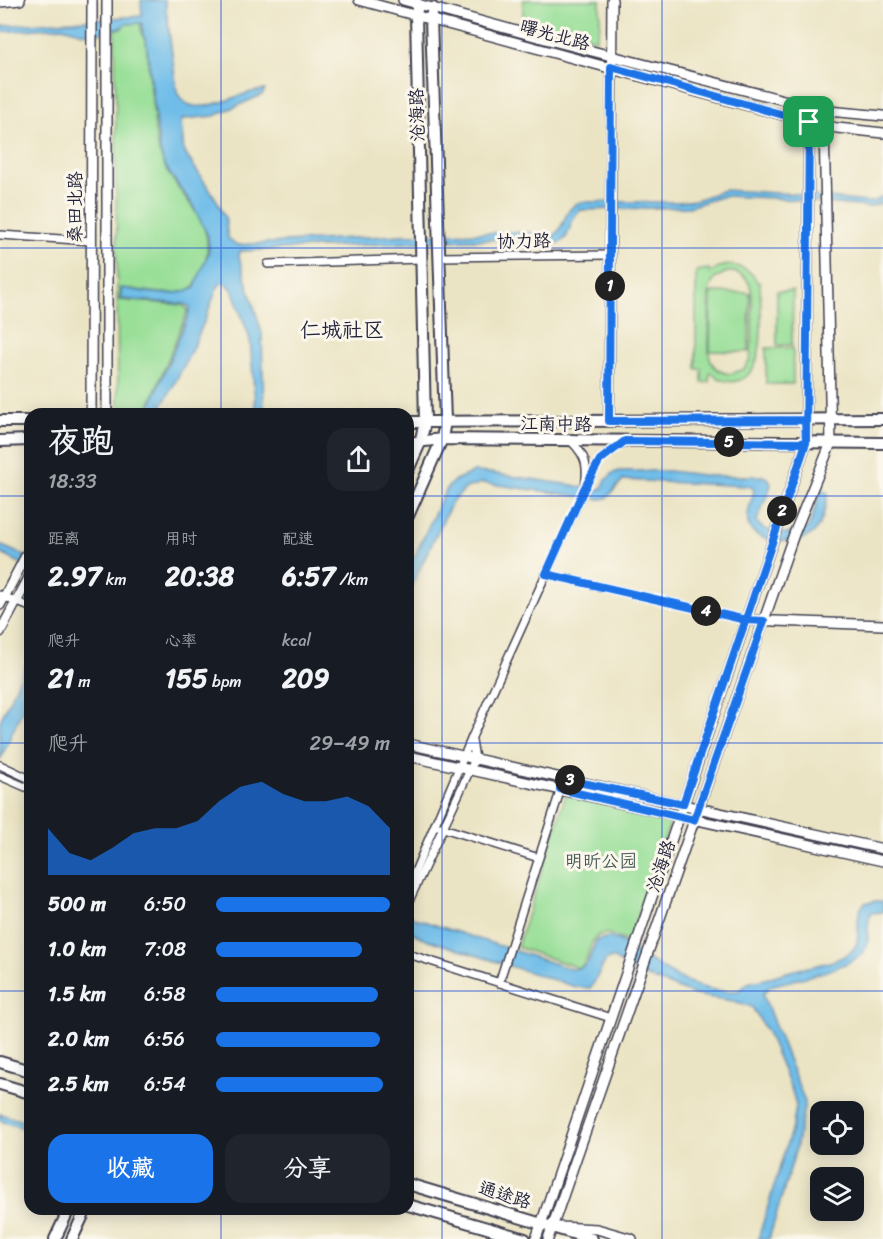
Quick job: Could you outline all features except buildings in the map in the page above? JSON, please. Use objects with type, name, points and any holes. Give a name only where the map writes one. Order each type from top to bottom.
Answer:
[{"type":"main road","points":[[0,2],[20,0]]},
{"type":"main road","name":"桑田北路","points":[[92,0],[92,408]]},
{"type":"main road","name":"桑田北路","points":[[107,0],[107,408]]},
{"type":"main road","name":"曙光北路","points":[[359,0],[432,14],[809,122],[883,133]]},
{"type":"main road","name":"曙光北路","points":[[403,0],[417,10]]},
{"type":"main road","points":[[609,421],[612,0]]},
{"type":"main road","points":[[414,456],[425,423],[417,10]]},
{"type":"main road","name":"曙光北路","points":[[432,14],[612,56],[828,111],[883,116]]},
{"type":"main road","name":"沧海路","points":[[414,502],[442,439],[445,421],[432,14]]},
{"type":"main road","points":[[811,107],[824,125]]},
{"type":"main road","name":"沧海路","points":[[548,1239],[547,1225],[610,1018],[806,443],[808,182],[811,107]]},
{"type":"main road","name":"沧海路","points":[[536,1239],[547,1225],[640,976],[794,534],[831,443],[824,125]]},
{"type":"main road","name":"江南中路","points":[[414,422],[883,419]]},
{"type":"main road","points":[[0,421],[24,421]]},
{"type":"main road","name":"江南中路","points":[[414,443],[442,439],[883,443]]},
{"type":"main road","points":[[0,441],[24,441]]},
{"type":"main road","points":[[2,599],[24,560]]},
{"type":"main road","points":[[0,632],[24,588]]},
{"type":"main road","points":[[746,620],[883,625]]},
{"type":"main road","points":[[414,745],[883,849]]},
{"type":"main road","points":[[414,757],[883,861]]},
{"type":"main road","points":[[0,1062],[24,1069]]},
{"type":"main road","points":[[0,1084],[24,1091]]},
{"type":"main road","name":"通途路","points":[[414,1186],[592,1239]]},
{"type":"main road","name":"通途路","points":[[414,1207],[525,1239]]},
{"type":"main road","points":[[55,1239],[66,1215]]},
{"type":"main road","points":[[72,1239],[83,1215]]},
{"type":"main road","points":[[547,1225],[597,1229],[632,1239]]},
{"type":"street","points":[[0,235],[92,241]]},
{"type":"street","name":"协力路","points":[[439,252],[610,255]]},
{"type":"street","points":[[268,264],[421,259]]},
{"type":"street","points":[[571,441],[584,457],[587,472],[585,489]]},
{"type":"street","points":[[465,769],[465,757],[472,737],[579,501],[600,460],[625,441]]},
{"type":"street","points":[[546,574],[746,620]]},
{"type":"street","points":[[2,599],[24,604]]},
{"type":"street","points":[[414,888],[465,769],[475,759],[472,737]]},
{"type":"street","points":[[2,766],[24,776]]},
{"type":"street","points":[[0,776],[24,786]]},
{"type":"street","points":[[498,983],[564,779]]},
{"type":"street","points":[[439,827],[539,858]]},
{"type":"street","points":[[414,876],[439,827]]},
{"type":"street","points":[[414,956],[610,1018]]},
{"type":"green space","points":[[523,0],[600,0],[600,25],[596,39],[523,21]]},
{"type":"green space","points":[[140,23],[142,35],[146,40],[159,152],[167,171],[201,222],[206,236],[207,251],[196,283],[186,291],[158,293],[121,288],[119,300],[183,305],[188,310],[150,404],[146,408],[123,408],[118,405],[115,30],[121,29],[125,24]]},
{"type":"green space","points":[[729,265],[742,268],[752,274],[757,282],[760,282],[759,351],[749,373],[740,380],[731,382],[716,377],[710,372],[709,382],[702,383],[702,369],[696,369],[696,271],[709,269],[710,273],[719,267]],"holes":[[[731,272],[738,273],[749,282],[752,322],[750,359],[744,369],[730,374],[721,372],[711,361],[709,290],[715,278]]]},
{"type":"green space","points":[[777,291],[793,291],[792,345],[777,345]]},
{"type":"green space","points":[[711,292],[750,293],[749,352],[710,351]]},
{"type":"green space","points":[[766,348],[793,348],[793,384],[766,384]]},
{"type":"green space","name":"明昕公园","points":[[566,795],[672,818],[628,943],[613,935],[598,936],[594,939],[587,959],[581,967],[517,947]]},
{"type":"water","points":[[141,0],[165,0],[177,92],[184,102],[194,106],[205,106],[265,90],[262,95],[214,116],[183,119],[181,122],[184,152],[216,199],[225,217],[228,238],[237,245],[403,235],[522,232],[555,235],[571,208],[582,202],[679,202],[696,200],[724,190],[794,194],[866,202],[875,201],[883,196],[883,203],[868,207],[774,198],[724,196],[689,207],[581,210],[574,217],[567,236],[559,243],[520,239],[466,240],[240,251],[239,257],[262,333],[264,408],[256,408],[250,339],[232,289],[225,283],[221,283],[194,345],[165,401],[159,408],[149,408],[190,307],[185,304],[120,299],[122,288],[168,294],[186,291],[195,287],[209,251],[208,236],[192,204],[163,162],[142,23],[125,24],[121,28],[112,28],[100,33],[83,33],[63,27],[0,32],[0,26],[142,16]]},
{"type":"water","points":[[669,471],[711,476],[763,476],[769,479],[771,485],[757,521],[759,525],[770,531],[784,533],[797,532],[809,527],[820,492],[822,490],[828,493],[822,519],[814,532],[799,540],[778,541],[759,536],[748,523],[754,491],[748,486],[623,480],[607,498],[600,499],[482,483],[466,488],[452,502],[414,581],[414,558],[441,499],[455,480],[474,472],[490,473],[597,491],[613,473]]},
{"type":"water","points":[[0,545],[24,555],[24,565],[0,553]]},
{"type":"water","points":[[24,669],[24,706],[0,760],[0,721]]},
{"type":"water","points":[[883,901],[883,912],[871,913],[868,922],[867,946],[859,956],[850,962],[823,972],[773,985],[763,995],[805,1102],[796,1149],[769,1239],[758,1239],[793,1124],[796,1105],[767,1032],[752,1007],[734,1001],[695,995],[645,976],[612,958],[606,960],[591,988],[576,987],[422,938],[414,933],[414,918],[571,969],[587,964],[597,940],[609,937],[619,940],[692,984],[724,991],[740,990],[745,984],[827,963],[849,953],[857,942],[859,915],[865,903]]},
{"type":"water","points":[[0,1114],[24,1121],[24,1128],[0,1121]]},
{"type":"district","name":"仁城社区","points":[[342,330]]},
{"type":"route","points":[[809,122],[611,67],[609,421],[805,420],[806,443],[746,620],[683,804],[564,779],[560,789],[694,820],[764,621],[746,620],[546,574],[584,489],[600,460],[625,441],[806,443],[809,122]]}]
